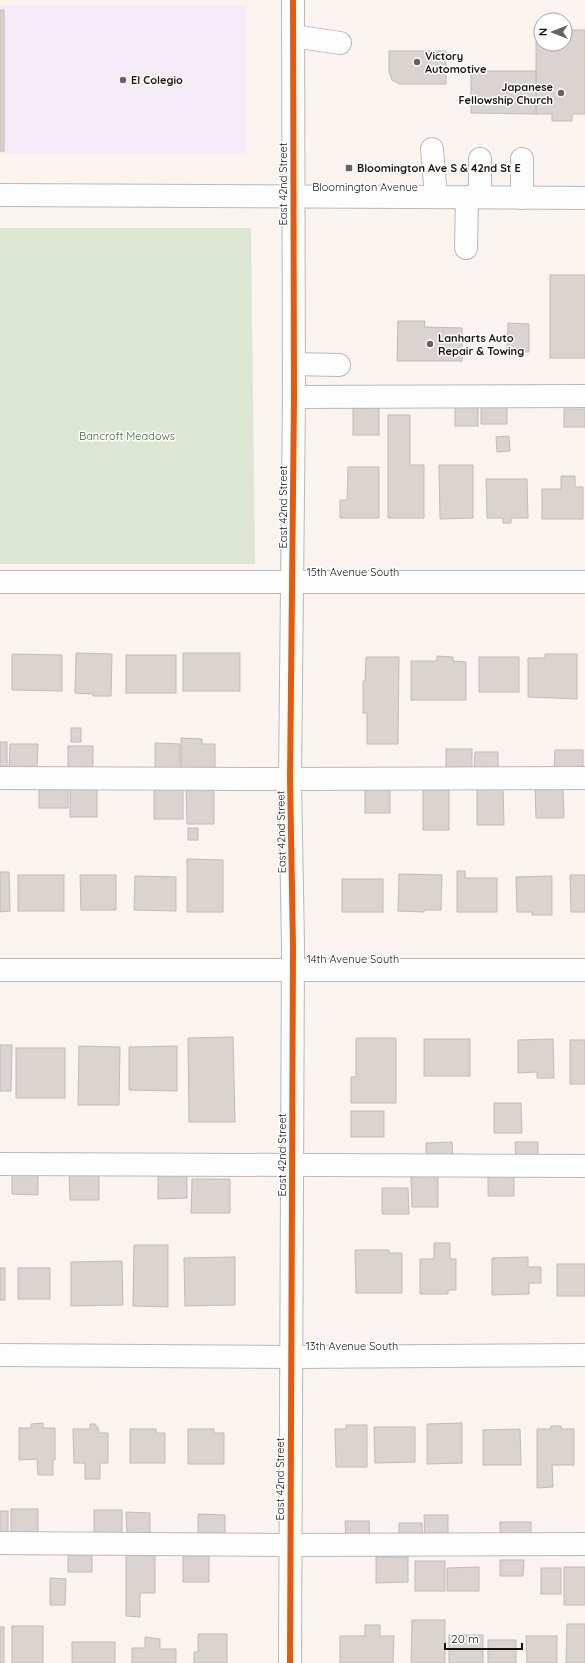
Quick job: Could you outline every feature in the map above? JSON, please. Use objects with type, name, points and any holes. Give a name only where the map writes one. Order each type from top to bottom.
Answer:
[{"type":"street","name":"East 42nd Street","points":[[290,1663],[292,969],[290,779],[294,396],[293,0]]},
{"type":"street","points":[[293,36],[340,43]]},
{"type":"street","points":[[432,149],[436,197]]},
{"type":"street","points":[[522,159],[522,198]]},
{"type":"street","points":[[466,248],[480,160]]},
{"type":"street","name":"Bloomington Avenue","points":[[0,195],[585,198]]},
{"type":"street","points":[[294,364],[339,365]]},
{"type":"street","points":[[294,396],[585,396]]},
{"type":"street","name":"15th Avenue South","points":[[0,582],[585,582]]},
{"type":"street","points":[[0,778],[585,778]]},
{"type":"street","name":"14th Avenue South","points":[[0,970],[585,970]]},
{"type":"street","points":[[0,1164],[585,1166]]},
{"type":"street","name":"13th Avenue South","points":[[0,1355],[585,1355]]},
{"type":"street","points":[[0,1543],[290,1545],[585,1544]]},
{"type":"shaded area","name":"El Colegio","points":[[0,6],[246,6],[246,153],[0,153]]},
{"type":"green space","name":"Bancroft Meadows","points":[[0,228],[251,228],[255,564],[0,564]]},
{"type":"building","points":[[0,10],[4,10],[4,151],[0,151]]},
{"type":"building","name":"Japanese Fellowship Church","points":[[573,30],[585,30],[585,114],[572,114],[572,121],[552,121],[552,114],[536,114],[536,52],[573,52]]},
{"type":"building","name":"Victory Automotive","points":[[389,51],[446,51],[446,84],[399,84],[392,80],[389,72]]},
{"type":"building","points":[[471,71],[536,71],[536,114],[471,113]]},
{"type":"building","points":[[550,275],[585,275],[585,358],[550,358]]},
{"type":"building","name":"Lanharts Auto Repair & Towing","points":[[398,321],[425,321],[424,327],[462,328],[462,361],[397,361]]},
{"type":"building","points":[[508,323],[529,324],[529,352],[507,352]]},
{"type":"building","points":[[455,406],[478,406],[478,426],[455,426]]},
{"type":"building","points":[[507,406],[507,424],[481,424],[481,407]]},
{"type":"building","points":[[353,408],[379,408],[379,435],[353,435]]},
{"type":"building","points":[[564,409],[585,409],[585,427],[564,427]]},
{"type":"building","points":[[388,415],[410,415],[410,465],[424,465],[424,518],[388,518]]},
{"type":"building","points":[[509,436],[510,451],[497,452],[496,437]]},
{"type":"building","points":[[439,465],[473,465],[473,518],[440,519]]},
{"type":"building","points":[[348,467],[379,467],[379,518],[340,518],[340,500],[347,500]]},
{"type":"building","points":[[561,476],[575,476],[575,487],[583,487],[583,519],[542,519],[542,489],[561,489]]},
{"type":"building","points":[[486,479],[527,479],[528,518],[511,518],[511,523],[503,523],[503,518],[487,518]]},
{"type":"building","points":[[76,653],[112,654],[111,696],[93,696],[93,694],[75,693]]},
{"type":"building","points":[[183,653],[240,653],[240,691],[183,691]]},
{"type":"building","points":[[12,654],[62,655],[62,691],[12,690]]},
{"type":"building","points":[[545,654],[577,654],[577,699],[528,697],[528,658],[545,658]]},
{"type":"building","points":[[126,655],[176,655],[176,693],[126,693]]},
{"type":"building","points":[[437,656],[453,657],[453,661],[466,662],[466,700],[411,700],[411,661],[437,661]]},
{"type":"building","points":[[366,657],[399,657],[398,744],[367,744],[367,713],[363,713],[363,681],[365,681]]},
{"type":"building","points":[[479,657],[519,657],[519,692],[479,692]]},
{"type":"building","points":[[71,728],[81,728],[81,742],[71,742]]},
{"type":"building","points":[[181,738],[202,739],[202,744],[215,744],[215,770],[181,770]]},
{"type":"building","points":[[0,742],[7,742],[7,769],[0,769]]},
{"type":"building","points":[[155,743],[180,744],[180,770],[155,770]]},
{"type":"building","points":[[10,744],[38,744],[37,769],[9,769]]},
{"type":"building","points":[[68,746],[93,746],[93,769],[68,769]]},
{"type":"building","points":[[446,749],[472,749],[472,770],[446,770]]},
{"type":"building","points":[[555,750],[583,750],[583,771],[554,771]]},
{"type":"building","points":[[475,752],[498,752],[498,772],[474,772]]},
{"type":"building","points":[[186,788],[214,788],[214,824],[187,824]]},
{"type":"building","points":[[535,788],[563,788],[564,818],[536,818]]},
{"type":"building","points":[[39,789],[68,789],[68,808],[39,808]]},
{"type":"building","points":[[70,789],[97,789],[97,817],[70,817]]},
{"type":"building","points":[[154,789],[183,789],[183,819],[154,819]]},
{"type":"building","points":[[365,789],[390,789],[390,813],[365,813]]},
{"type":"building","points":[[477,789],[503,789],[504,825],[477,825]]},
{"type":"building","points":[[423,790],[449,790],[449,830],[423,830]]},
{"type":"building","points":[[188,828],[198,828],[198,840],[188,840]]},
{"type":"building","points":[[187,859],[223,860],[223,912],[187,912]]},
{"type":"building","points":[[457,871],[465,871],[465,878],[497,878],[497,912],[457,912]]},
{"type":"building","points":[[0,872],[9,872],[10,911],[0,912]]},
{"type":"building","points":[[399,874],[442,875],[441,910],[424,910],[424,912],[398,911]]},
{"type":"building","points":[[18,875],[64,875],[64,911],[18,911]]},
{"type":"building","points":[[80,875],[116,875],[116,910],[81,910]]},
{"type":"building","points":[[570,875],[585,875],[585,912],[571,912]]},
{"type":"building","points":[[135,876],[176,877],[176,911],[134,910]]},
{"type":"building","points":[[552,876],[552,915],[532,915],[532,912],[517,912],[516,877]]},
{"type":"building","points":[[342,879],[383,879],[383,912],[342,912]]},
{"type":"building","points":[[233,1037],[235,1122],[189,1122],[188,1038]]},
{"type":"building","points":[[356,1038],[396,1038],[396,1103],[351,1103],[351,1077],[356,1077]]},
{"type":"building","points":[[424,1039],[470,1039],[470,1076],[424,1076]]},
{"type":"building","points":[[553,1039],[554,1078],[537,1078],[537,1072],[518,1073],[518,1040]]},
{"type":"building","points":[[570,1040],[585,1040],[585,1084],[570,1084]]},
{"type":"building","points":[[0,1045],[12,1045],[11,1091],[0,1091]]},
{"type":"building","points":[[79,1046],[120,1047],[119,1105],[78,1105]]},
{"type":"building","points":[[177,1046],[177,1091],[129,1090],[129,1047]]},
{"type":"building","points":[[16,1048],[65,1048],[65,1098],[16,1098]]},
{"type":"building","points":[[494,1103],[521,1103],[522,1133],[494,1133]]},
{"type":"building","points":[[351,1111],[384,1111],[384,1137],[351,1137]]},
{"type":"building","points":[[452,1142],[453,1160],[426,1160],[426,1143]]},
{"type":"building","points":[[515,1142],[538,1142],[538,1160],[516,1160]]},
{"type":"building","points":[[187,1170],[187,1198],[158,1199],[158,1171]]},
{"type":"building","points":[[69,1173],[99,1173],[99,1200],[70,1200]]},
{"type":"building","points":[[514,1173],[514,1196],[488,1196],[488,1174]]},
{"type":"building","points":[[12,1174],[38,1174],[38,1195],[12,1194]]},
{"type":"building","points":[[411,1176],[438,1176],[438,1207],[412,1207]]},
{"type":"building","points":[[192,1179],[230,1179],[230,1213],[191,1213]]},
{"type":"building","points":[[382,1188],[408,1188],[409,1214],[382,1214]]},
{"type":"building","points":[[434,1243],[450,1243],[450,1259],[456,1259],[456,1290],[448,1290],[448,1294],[420,1294],[420,1259],[434,1259]]},
{"type":"building","points":[[134,1245],[168,1245],[168,1307],[133,1306]]},
{"type":"building","points":[[355,1250],[389,1250],[389,1253],[402,1253],[402,1293],[356,1293]]},
{"type":"building","points":[[235,1257],[235,1305],[185,1306],[184,1258]]},
{"type":"building","points":[[528,1257],[528,1267],[541,1267],[541,1283],[529,1283],[529,1294],[492,1295],[492,1258]]},
{"type":"building","points":[[122,1261],[123,1305],[71,1306],[71,1262]]},
{"type":"building","points":[[557,1264],[585,1264],[585,1296],[557,1296]]},
{"type":"building","points":[[0,1268],[5,1268],[5,1300],[0,1300]]},
{"type":"building","points":[[18,1268],[50,1268],[50,1299],[18,1299]]},
{"type":"building","points":[[43,1423],[43,1428],[55,1428],[55,1460],[53,1460],[53,1475],[38,1475],[37,1459],[19,1460],[19,1428],[31,1428],[31,1424]]},
{"type":"building","points":[[462,1423],[462,1463],[427,1464],[427,1424]]},
{"type":"building","points":[[90,1424],[96,1424],[99,1433],[108,1433],[108,1463],[100,1463],[100,1479],[85,1479],[85,1463],[74,1463],[73,1429],[90,1429]]},
{"type":"building","points":[[346,1425],[367,1425],[367,1467],[336,1467],[335,1429],[346,1429]]},
{"type":"building","points":[[551,1426],[561,1426],[561,1429],[574,1429],[574,1465],[552,1465],[553,1487],[537,1488],[537,1429],[551,1429]]},
{"type":"building","points":[[374,1427],[415,1427],[415,1462],[375,1463]]},
{"type":"building","points":[[130,1429],[156,1429],[156,1433],[165,1433],[165,1463],[130,1463]]},
{"type":"building","points":[[188,1429],[214,1429],[214,1433],[224,1433],[224,1464],[188,1464]]},
{"type":"building","points":[[520,1429],[521,1465],[483,1465],[483,1430]]},
{"type":"building","points":[[11,1509],[38,1509],[38,1537],[11,1537]]},
{"type":"building","points":[[94,1510],[122,1510],[122,1538],[94,1538]]},
{"type":"building","points":[[0,1511],[8,1511],[8,1536],[0,1536]]},
{"type":"building","points":[[126,1512],[150,1513],[150,1538],[127,1537]]},
{"type":"building","points":[[198,1514],[225,1515],[225,1538],[198,1539]]},
{"type":"building","points":[[424,1515],[448,1515],[448,1540],[425,1540]]},
{"type":"building","points":[[345,1521],[369,1521],[370,1537],[346,1538]]},
{"type":"building","points":[[500,1522],[531,1522],[531,1540],[500,1540]]},
{"type":"building","points":[[399,1523],[422,1523],[423,1540],[399,1540]]},
{"type":"building","points":[[68,1555],[92,1555],[92,1572],[68,1572]]},
{"type":"building","points":[[126,1555],[155,1555],[155,1593],[140,1593],[140,1617],[126,1616]]},
{"type":"building","points":[[183,1556],[209,1556],[209,1582],[183,1582]]},
{"type":"building","points":[[376,1557],[408,1557],[408,1582],[376,1583]]},
{"type":"building","points":[[500,1560],[524,1560],[523,1576],[500,1576]]},
{"type":"building","points":[[415,1561],[445,1561],[445,1591],[415,1591]]},
{"type":"building","points":[[479,1567],[479,1591],[447,1591],[447,1568]]},
{"type":"building","points":[[564,1567],[585,1567],[585,1605],[564,1605]]},
{"type":"building","points":[[541,1568],[561,1568],[561,1594],[541,1594]]},
{"type":"building","points":[[50,1578],[66,1579],[65,1605],[50,1605]]},
{"type":"building","points":[[412,1620],[445,1620],[445,1663],[411,1663]]},
{"type":"building","points":[[567,1624],[585,1624],[585,1663],[566,1663]]},
{"type":"building","points":[[365,1625],[380,1625],[380,1636],[394,1636],[393,1663],[340,1663],[340,1636],[365,1636]]},
{"type":"building","points":[[12,1626],[43,1626],[43,1663],[12,1663]]},
{"type":"building","points":[[0,1627],[4,1627],[4,1663],[0,1663]]},
{"type":"building","points":[[198,1634],[227,1634],[227,1663],[194,1663],[194,1652],[198,1652]]},
{"type":"building","points":[[449,1635],[483,1635],[483,1663],[449,1663]]},
{"type":"building","points":[[526,1636],[557,1636],[557,1663],[527,1663]]},
{"type":"building","points":[[145,1637],[160,1639],[160,1649],[176,1649],[176,1663],[132,1663],[132,1648],[145,1648]]},
{"type":"building","points":[[488,1640],[516,1640],[516,1663],[488,1663]]},
{"type":"building","points":[[72,1642],[115,1642],[115,1663],[72,1663]]},
{"type":"cycle path","points":[[290,1663],[293,946],[290,779],[294,397],[293,0]]},
{"type":"place","name":"Victory Automotive","points":[[417,62]]},
{"type":"place","name":"El Colegio","points":[[123,80]]},
{"type":"place","name":"Japanese Fellowship Church","points":[[561,93]]},
{"type":"place","name":"Bloomington Ave S & 42nd St E","points":[[349,168]]},
{"type":"place","name":"Lanharts Auto Repair & Towing","points":[[430,344]]}]
